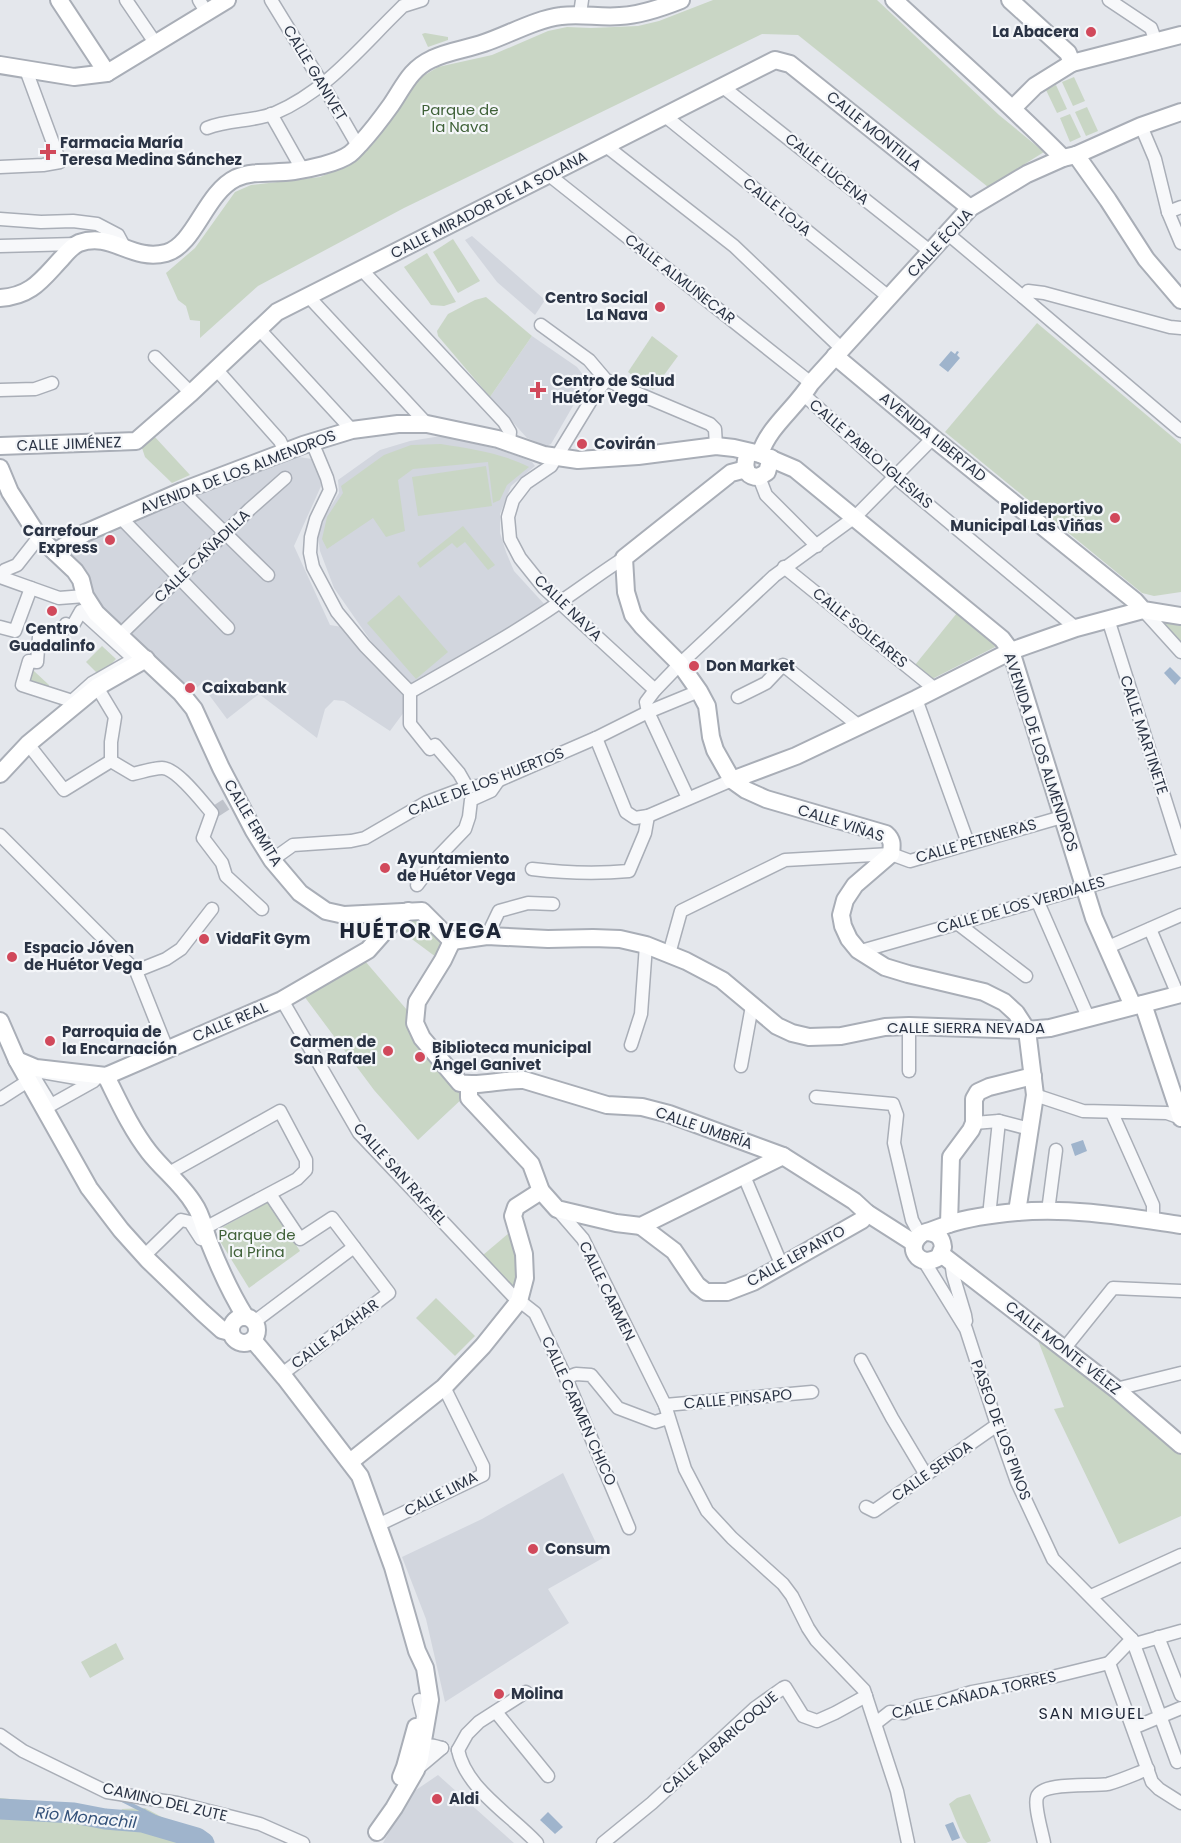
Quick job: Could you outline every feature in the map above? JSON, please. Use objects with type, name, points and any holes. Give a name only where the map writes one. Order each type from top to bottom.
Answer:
[{"type":"street","points":[[59,0],[107,74]]},
{"type":"street","points":[[126,0],[156,44]]},
{"type":"street","points":[[0,65],[74,76],[107,74],[156,44],[203,6],[227,0]]},
{"type":"street","name":"CALLE GANIVET","points":[[271,0],[358,146]]},
{"type":"street","points":[[207,128],[219,123],[271,114],[323,85],[403,6],[422,0]]},
{"type":"street","points":[[0,246],[106,241],[145,256],[167,253],[180,246],[216,193],[236,178],[264,172],[294,171],[332,162],[350,154],[391,104],[410,74],[430,60],[581,7],[620,16],[646,12],[681,0]]},
{"type":"street","points":[[894,0],[987,86],[1069,156],[1108,200],[1146,259],[1181,300]]},
{"type":"street","points":[[1010,0],[1068,53],[1072,63]]},
{"type":"street","points":[[1109,0],[1151,28],[1156,42]]},
{"type":"street","points":[[1013,108],[1035,86],[1072,63],[1181,35]]},
{"type":"street","name":"CALLE MIRADOR DE LA SOLANA","points":[[216,369],[277,312],[775,60]]},
{"type":"street","name":"CALLE MONTILLA","points":[[775,60],[790,64],[970,208]]},
{"type":"street","points":[[1,163],[43,165],[60,162],[26,70]]},
{"type":"street","name":"CALLE LUCENA","points":[[723,87],[931,252]]},
{"type":"street","name":"CALLE ÉCIJA","points":[[752,473],[766,472],[760,454],[767,438],[807,389],[970,208],[1027,174],[1141,126],[1181,112]]},
{"type":"street","points":[[271,114],[302,169]]},
{"type":"street","name":"CALLE LOJA","points":[[664,116],[890,298]]},
{"type":"street","points":[[1141,126],[1155,159],[1168,212],[1181,243]]},
{"type":"street","name":"AVENIDA LIBERTAD","points":[[606,146],[734,246],[838,352],[933,438],[1135,601],[1181,652]]},
{"type":"street","name":"CALLE ALMUÑECAR","points":[[549,175],[807,389]]},
{"type":"street","points":[[1168,212],[1181,207]]},
{"type":"street","points":[[0,219],[96,224],[118,235],[126,250]]},
{"type":"street","points":[[948,234],[1181,431]]},
{"type":"street","points":[[0,298],[11,297],[32,289],[76,244]]},
{"type":"street","points":[[362,270],[504,422],[510,432],[508,442]]},
{"type":"street","points":[[1023,297],[1028,291],[1044,293],[1181,328]]},
{"type":"street","points":[[309,296],[427,424]]},
{"type":"street","points":[[541,326],[589,360],[606,380],[710,424],[715,429],[716,446]]},
{"type":"street","points":[[259,329],[352,430]]},
{"type":"street","points":[[155,357],[191,393]]},
{"type":"street","points":[[216,369],[280,441],[285,452]]},
{"type":"street","name":"CALLE JIMÉNEZ","points":[[0,446],[136,441],[216,369]]},
{"type":"street","name":"CALLE NAVA","points":[[606,380],[551,466],[526,483],[513,500],[508,517],[510,539],[520,558],[544,588],[655,690]]},
{"type":"street","points":[[0,390],[35,389],[52,383]]},
{"type":"street","name":"CALLE PABLO IGLESIAS","points":[[807,389],[896,477],[1076,628]]},
{"type":"street","name":"AVENIDA DE LOS ALMENDROS","points":[[55,552],[85,533],[120,517],[285,452],[352,430],[398,424],[427,424],[508,442],[556,457],[578,459],[638,456],[716,446],[760,454],[795,469],[1002,639],[1011,651],[1084,887],[1106,948],[1138,1005],[1175,1085],[1181,1118]]},
{"type":"street","points":[[688,798],[648,712],[646,702],[680,664],[784,567],[817,546],[855,517],[933,438]]},
{"type":"street","points":[[312,442],[330,490],[316,519],[311,537],[310,553],[313,567],[337,612],[365,646],[410,692],[410,724],[430,748],[435,746],[459,773],[467,786]]},
{"type":"street","points":[[752,473],[760,454]]},
{"type":"street","name":"CALLE ERMITA","points":[[0,468],[10,492],[39,537],[81,580],[85,596],[96,613],[120,635],[140,659],[181,693],[194,709],[233,800],[272,860],[300,893],[326,911],[387,919]]},
{"type":"street","points":[[410,692],[486,649],[560,602],[624,558],[731,473],[752,473]]},
{"type":"street","points":[[752,473],[766,495],[817,546]]},
{"type":"street","name":"CALLE CAÑADILLA","points":[[120,635],[285,478]]},
{"type":"street","points":[[182,491],[268,575]]},
{"type":"street","points":[[120,517],[228,628]]},
{"type":"street","points":[[39,537],[17,565],[5,570],[0,576],[59,598],[85,596]]},
{"type":"street","name":"CALLE VIÑAS","points":[[624,558],[626,592],[633,615],[680,664],[699,691],[707,706],[715,750],[732,780],[746,790],[766,799],[886,834],[890,838],[891,854],[855,885],[844,900],[841,915],[849,939],[861,951],[885,967],[984,992],[1004,1002],[1016,1013],[1027,1030]]},
{"type":"street","name":"CALLE SOLEARES","points":[[784,567],[935,689]]},
{"type":"street","points":[[0,627],[15,631],[31,588]]},
{"type":"street","points":[[596,738],[626,812],[635,818],[648,816],[732,780],[796,756],[1011,651],[1076,628],[1143,610],[1181,616]]},
{"type":"street","points":[[81,611],[140,659],[92,683],[72,701],[22,685],[30,662],[37,662],[41,631],[57,640],[66,624],[72,627],[81,611]]},
{"type":"street","name":"CALLE MARTINETE","points":[[1108,619],[1181,850]]},
{"type":"street","points":[[0,774],[28,744],[97,687],[140,659]]},
{"type":"street","points":[[738,697],[766,683],[783,665],[860,726]]},
{"type":"street","points":[[97,687],[116,717],[111,741],[111,761]]},
{"type":"street","name":"CALLE DE LOS HUERTOS","points":[[272,860],[293,845],[365,838],[411,810],[467,786],[478,786],[499,780],[699,691]]},
{"type":"street","points":[[916,699],[968,843]]},
{"type":"street","points":[[28,744],[64,790],[111,761]]},
{"type":"street","points":[[111,761],[133,774],[162,768],[170,770],[188,785],[214,812],[203,838],[222,863],[226,876],[262,909]]},
{"type":"street","points":[[417,885],[439,856],[465,829],[471,800],[491,791],[499,780]]},
{"type":"street","points":[[532,869],[602,873],[629,871],[645,833],[648,816]]},
{"type":"street","name":"CALLE PETENERAS","points":[[669,954],[681,911],[785,860],[891,854],[910,861],[1062,817]]},
{"type":"street","points":[[0,835],[136,971],[167,1049]]},
{"type":"street","name":"CALLE DE LOS VERDIALES","points":[[861,951],[1181,860]]},
{"type":"street","points":[[1037,900],[1088,1017]]},
{"type":"street","points":[[487,936],[498,911],[528,903],[554,904]]},
{"type":"street","points":[[136,971],[166,959],[181,949],[212,909]]},
{"type":"street","name":"CALLE REAL","points":[[106,1076],[282,1000],[369,950],[387,919],[408,911],[422,911],[452,941]]},
{"type":"street","points":[[1106,948],[1181,915]]},
{"type":"street","points":[[957,923],[1026,976]]},
{"type":"street","points":[[1150,929],[1180,995]]},
{"type":"street","name":"CALLE SIERRA NEVADA","points":[[452,941],[487,936],[620,939],[646,945],[686,961],[722,980],[777,1026],[809,1037],[841,1036],[885,1027],[909,1026],[1027,1030],[1050,1028],[1180,995]]},
{"type":"street","name":"CALLE CARMEN","points":[[452,941],[417,1002],[415,1023],[422,1038],[460,1083],[469,1085],[469,1098],[531,1164],[541,1191],[583,1239],[665,1406],[685,1470],[707,1511],[732,1538],[783,1584],[816,1640],[864,1690],[897,1791],[908,1843]]},
{"type":"street","points":[[631,1045],[641,1014],[646,945]]},
{"type":"street","name":"CALLE SAN RAFAEL","points":[[282,1000],[359,1132],[519,1301]]},
{"type":"street","points":[[741,1066],[752,1006]]},
{"type":"street","points":[[0,1021],[17,1060],[32,1076],[90,1188],[121,1230],[144,1256],[222,1330],[230,1332],[236,1341],[248,1343],[253,1340],[257,1335],[257,1328],[238,1305],[195,1204],[149,1152],[132,1127],[106,1076],[36,1068],[17,1060]]},
{"type":"street","points":[[909,1026],[909,1071]]},
{"type":"street","points":[[1017,1212],[1035,1095],[1027,1030]]},
{"type":"street","points":[[0,1099],[32,1076]]},
{"type":"street","points":[[935,1241],[951,1157],[971,1130],[974,1122],[974,1099],[978,1092],[989,1086],[1033,1076]]},
{"type":"street","name":"CALLE UMBRÍA","points":[[469,1085],[510,1079],[524,1080],[607,1105],[642,1107],[669,1114],[783,1156],[854,1201],[867,1213],[935,1241]]},
{"type":"street","points":[[1035,1095],[1083,1111],[1167,1113],[1181,1118]]},
{"type":"street","points":[[816,1097],[893,1104],[897,1115],[894,1143],[912,1220],[935,1241]]},
{"type":"street","points":[[144,1256],[182,1220],[190,1222],[201,1239],[297,1179],[306,1170],[306,1160],[280,1111],[169,1173]]},
{"type":"street","points":[[1112,1113],[1153,1205],[1153,1221]]},
{"type":"street","points":[[974,1122],[999,1121],[1030,1129]]},
{"type":"street","points":[[989,1216],[999,1121]]},
{"type":"street","points":[[1048,1211],[1056,1150]]},
{"type":"street","points":[[557,1209],[616,1223],[641,1226],[783,1156]]},
{"type":"street","points":[[744,1176],[782,1266]]},
{"type":"street","points":[[350,1462],[444,1387],[483,1346],[519,1301],[525,1278],[524,1254],[513,1216],[516,1207],[541,1191]]},
{"type":"street","points":[[230,1332],[237,1318],[250,1319],[354,1247],[332,1218],[300,1239],[270,1194]]},
{"type":"street","points":[[924,1261],[915,1252],[989,1216],[1017,1212],[1048,1211],[1112,1215],[1181,1225]]},
{"type":"street","name":"CALLE LEPANTO","points":[[641,1226],[674,1251],[697,1285],[706,1292],[727,1292],[753,1282],[782,1266],[862,1220],[867,1213]]},
{"type":"street","name":"PASEO DE LOS PINOS","points":[[935,1241],[953,1275],[965,1315],[966,1329]]},
{"type":"street","name":"CALLE MONTE VÉLEZ","points":[[935,1241],[1181,1445]]},
{"type":"street","name":"CALLE AZAHAR","points":[[282,1374],[389,1293],[354,1247]]},
{"type":"street","name":"PASEO DE LOS PINOS","points":[[924,1261],[966,1329],[1017,1482],[1053,1559],[1133,1641]]},
{"type":"street","points":[[1064,1348],[1113,1288],[1181,1292]]},
{"type":"street","name":"CALLE CARMEN CHICO","points":[[519,1301],[535,1313],[566,1378],[629,1528]]},
{"type":"street","points":[[253,1340],[360,1476],[393,1567],[417,1652],[425,1668],[430,1700],[430,1731],[442,1748]]},
{"type":"street","points":[[861,1359],[926,1475]]},
{"type":"street","points":[[1116,1389],[1181,1373]]},
{"type":"street","points":[[566,1378],[576,1374],[591,1375],[618,1408],[655,1422],[668,1418]]},
{"type":"street","name":"CALLE LIMA","points":[[378,1526],[483,1475],[483,1466],[444,1387]]},
{"type":"street","name":"CALLE PINSAPO","points":[[665,1406],[812,1392]]},
{"type":"street","name":"CALLE SENDA","points":[[866,1508],[874,1511],[997,1425]]},
{"type":"street","points":[[1091,1596],[1181,1555]]},
{"type":"street","points":[[1181,1631],[1133,1641],[1109,1663],[1152,1782],[1181,1803]]},
{"type":"street","points":[[1158,1637],[1181,1695]]},
{"type":"street","points":[[1133,1641],[1177,1762]]},
{"type":"street","points":[[411,1769],[419,1700],[417,1652]]},
{"type":"street","name":"CALLE CAÑADA TORRES","points":[[876,1723],[890,1712],[904,1713],[918,1706],[972,1692],[1052,1677],[1109,1663]]},
{"type":"street","name":"CALLE ALBARICOQUE","points":[[607,1842],[755,1708],[783,1688],[786,1688],[803,1716],[817,1721],[836,1713],[866,1695]]},
{"type":"street","points":[[526,1692],[479,1722],[467,1734],[458,1750],[461,1763],[477,1786],[537,1843]]},
{"type":"street","points":[[419,1700],[423,1716],[421,1735],[423,1745]]},
{"type":"street","points":[[1133,1728],[1181,1708]]},
{"type":"street","points":[[496,1712],[548,1776]]},
{"type":"street","points":[[374,1838],[394,1808],[423,1745],[429,1716]]},
{"type":"street","name":"CAMINO DEL ZUTE","points":[[0,1734],[23,1752],[107,1792],[177,1803],[260,1824],[303,1843]]},
{"type":"street","points":[[423,1745],[429,1744],[458,1750]]},
{"type":"street","points":[[411,1769],[442,1748]]},
{"type":"street","points":[[1044,1843],[1036,1804],[1041,1790],[1052,1787],[1107,1784],[1148,1769]]},
{"type":"shaded area","points":[[472,236],[545,300],[535,315],[497,282],[465,240]]},
{"type":"shaded area","name":"Centro de Salud Huétor Vega","points":[[532,336],[577,367],[584,376],[581,392],[551,444],[546,446],[527,438],[490,397]]},
{"type":"shaded area","points":[[441,436],[515,455],[532,462],[535,466],[511,486],[500,514],[500,533],[514,571],[546,606],[412,685],[382,657],[334,588],[320,551],[318,536],[325,516],[339,493],[338,480],[380,450],[410,441]]},
{"type":"shaded area","points":[[292,456],[312,459],[322,484],[294,546],[330,625],[342,627],[406,695],[407,708],[390,731],[344,701],[334,700],[325,709],[317,738],[259,694],[227,719],[201,684],[190,694],[102,614],[68,557],[70,548],[194,493]]},
{"type":"shaded area","points":[[563,1473],[603,1558],[548,1589],[569,1623],[445,1702],[426,1619],[402,1557],[482,1519]]},
{"type":"shaded area","points":[[438,1775],[514,1843],[383,1843],[410,1794]]},
{"type":"green space","name":"Parque de la Nava","points":[[713,0],[877,0],[999,115],[1044,152],[988,187],[798,35],[762,34],[404,208],[258,286],[200,338],[200,321],[190,320],[186,306],[178,300],[166,273],[195,248],[235,192],[251,185],[320,177],[353,163],[374,143],[420,78],[438,67],[492,55],[548,31],[567,27],[638,26],[659,21]]},
{"type":"green space","points":[[422,34],[448,37],[448,40],[428,47]]},
{"type":"green space","points":[[1074,77],[1085,101],[1073,106],[1062,82]]},
{"type":"green space","points":[[1056,85],[1067,109],[1057,113],[1046,90]]},
{"type":"green space","points":[[1087,107],[1098,131],[1086,136],[1075,112]]},
{"type":"green space","points":[[1070,114],[1081,137],[1070,142],[1060,118]]},
{"type":"green space","points":[[453,239],[480,281],[458,293],[433,252]]},
{"type":"green space","points":[[427,253],[456,302],[444,306],[431,305],[404,267]]},
{"type":"green space","points":[[486,297],[532,336],[490,397],[438,336],[437,331],[448,314]]},
{"type":"green space","name":"Polideportivo Municipal Las Viñas","points":[[1037,323],[1181,444],[1181,592],[1154,596],[1142,593],[945,432]]},
{"type":"green space","points":[[652,336],[678,356],[653,390],[628,372]]},
{"type":"green space","points":[[154,436],[190,475],[172,483],[145,457],[142,448]]},
{"type":"green space","points":[[441,444],[497,455],[529,467],[507,485],[500,500],[493,503],[488,462],[413,469],[398,480],[405,531],[386,537],[373,518],[327,549],[322,539],[327,517],[343,493],[341,486],[384,455],[411,445]]},
{"type":"green space","points":[[486,466],[492,506],[418,516],[412,477]]},
{"type":"green space","points":[[463,526],[495,565],[488,570],[465,542],[457,548],[452,543],[420,568],[417,563]]},
{"type":"green space","points":[[399,595],[448,652],[416,679],[367,623]]},
{"type":"green space","points":[[957,613],[997,646],[932,679],[915,665]]},
{"type":"green space","points":[[1159,621],[1181,626],[1181,645]]},
{"type":"green space","points":[[102,646],[116,659],[100,676],[86,662]]},
{"type":"green space","points":[[29,670],[34,671],[49,687],[27,681]]},
{"type":"green space","points":[[413,920],[421,922],[442,943],[436,957],[401,931],[404,924]]},
{"type":"green space","name":"Carmen de San Rafael","points":[[365,961],[407,1010],[420,1038],[465,1096],[418,1140],[374,1090],[304,996]]},
{"type":"green space","name":"Parque de la Prina","points":[[268,1202],[300,1251],[249,1288],[218,1238],[223,1227]]},
{"type":"green space","points":[[509,1233],[515,1243],[519,1273],[513,1287],[483,1255]]},
{"type":"green space","points":[[436,1298],[475,1336],[455,1356],[416,1318]]},
{"type":"green space","points":[[1035,1333],[1181,1455],[1181,1516],[1119,1544],[1054,1409],[1064,1407]]},
{"type":"green space","points":[[116,1643],[124,1659],[90,1678],[81,1662]]},
{"type":"green space","points":[[970,1794],[991,1841],[986,1843],[967,1843],[949,1804],[957,1798]]},
{"type":"green space","points":[[0,1798],[118,1817],[122,1809],[145,1808],[210,1843],[0,1843]]},
{"type":"water","points":[[951,351],[955,354],[959,352],[957,355],[960,358],[948,372],[939,365]]},
{"type":"water","points":[[1170,667],[1181,678],[1175,685],[1164,673]]},
{"type":"water","points":[[1083,1140],[1087,1151],[1075,1156],[1071,1144]]},
{"type":"water","points":[[548,1812],[563,1827],[555,1834],[540,1820]]},
{"type":"water","points":[[953,1822],[960,1838],[952,1841],[945,1825]]},
{"type":"waterway","points":[[120,1799],[197,1838]]},
{"type":"waterway","name":"Río Monachil","points":[[0,1809],[74,1813],[105,1819],[142,1822],[197,1838],[204,1843]]},
{"type":"waterway","points":[[142,1822],[144,1811]]},
{"type":"tunnel","points":[[216,811],[230,802]]},
{"type":"place","name":"La Abacera","points":[[1091,32]]},
{"type":"place","name":"Farmacia María Teresa Medina Sánchez","points":[[48,152]]},
{"type":"place","name":"Centro Social La Nava","points":[[660,307]]},
{"type":"place","name":"Centro de Salud Huétor Vega","points":[[538,390]]},
{"type":"place","name":"Covirán","points":[[582,444]]},
{"type":"place","name":"Polideportivo Municipal Las Viñas","points":[[1115,518]]},
{"type":"place","name":"Carrefour Express","points":[[110,540]]},
{"type":"place","name":"Centro Guadalinfo","points":[[52,611]]},
{"type":"place","name":"Don Market","points":[[694,666]]},
{"type":"place","name":"Caixabank","points":[[190,688]]},
{"type":"place","name":"Ayuntamiento de Huétor Vega","points":[[385,868]]},
{"type":"place","name":"VidaFit Gym","points":[[204,939]]},
{"type":"place","name":"Espacio Jóven de Huétor Vega","points":[[12,957]]},
{"type":"place","name":"Parroquia de la Encarnación","points":[[50,1041]]},
{"type":"place","name":"Carmen de San Rafael","points":[[388,1051]]},
{"type":"place","name":"Biblioteca municipal Ángel Ganivet","points":[[420,1057]]},
{"type":"place","name":"Consum","points":[[533,1549]]},
{"type":"place","name":"Molina","points":[[499,1694]]},
{"type":"place","name":"Aldi","points":[[437,1799]]},
{"type":"district","name":"HUÉTOR VEGA","points":[[421,931]]},
{"type":"district","name":"SAN MIGUEL","points":[[1092,1713]]}]
